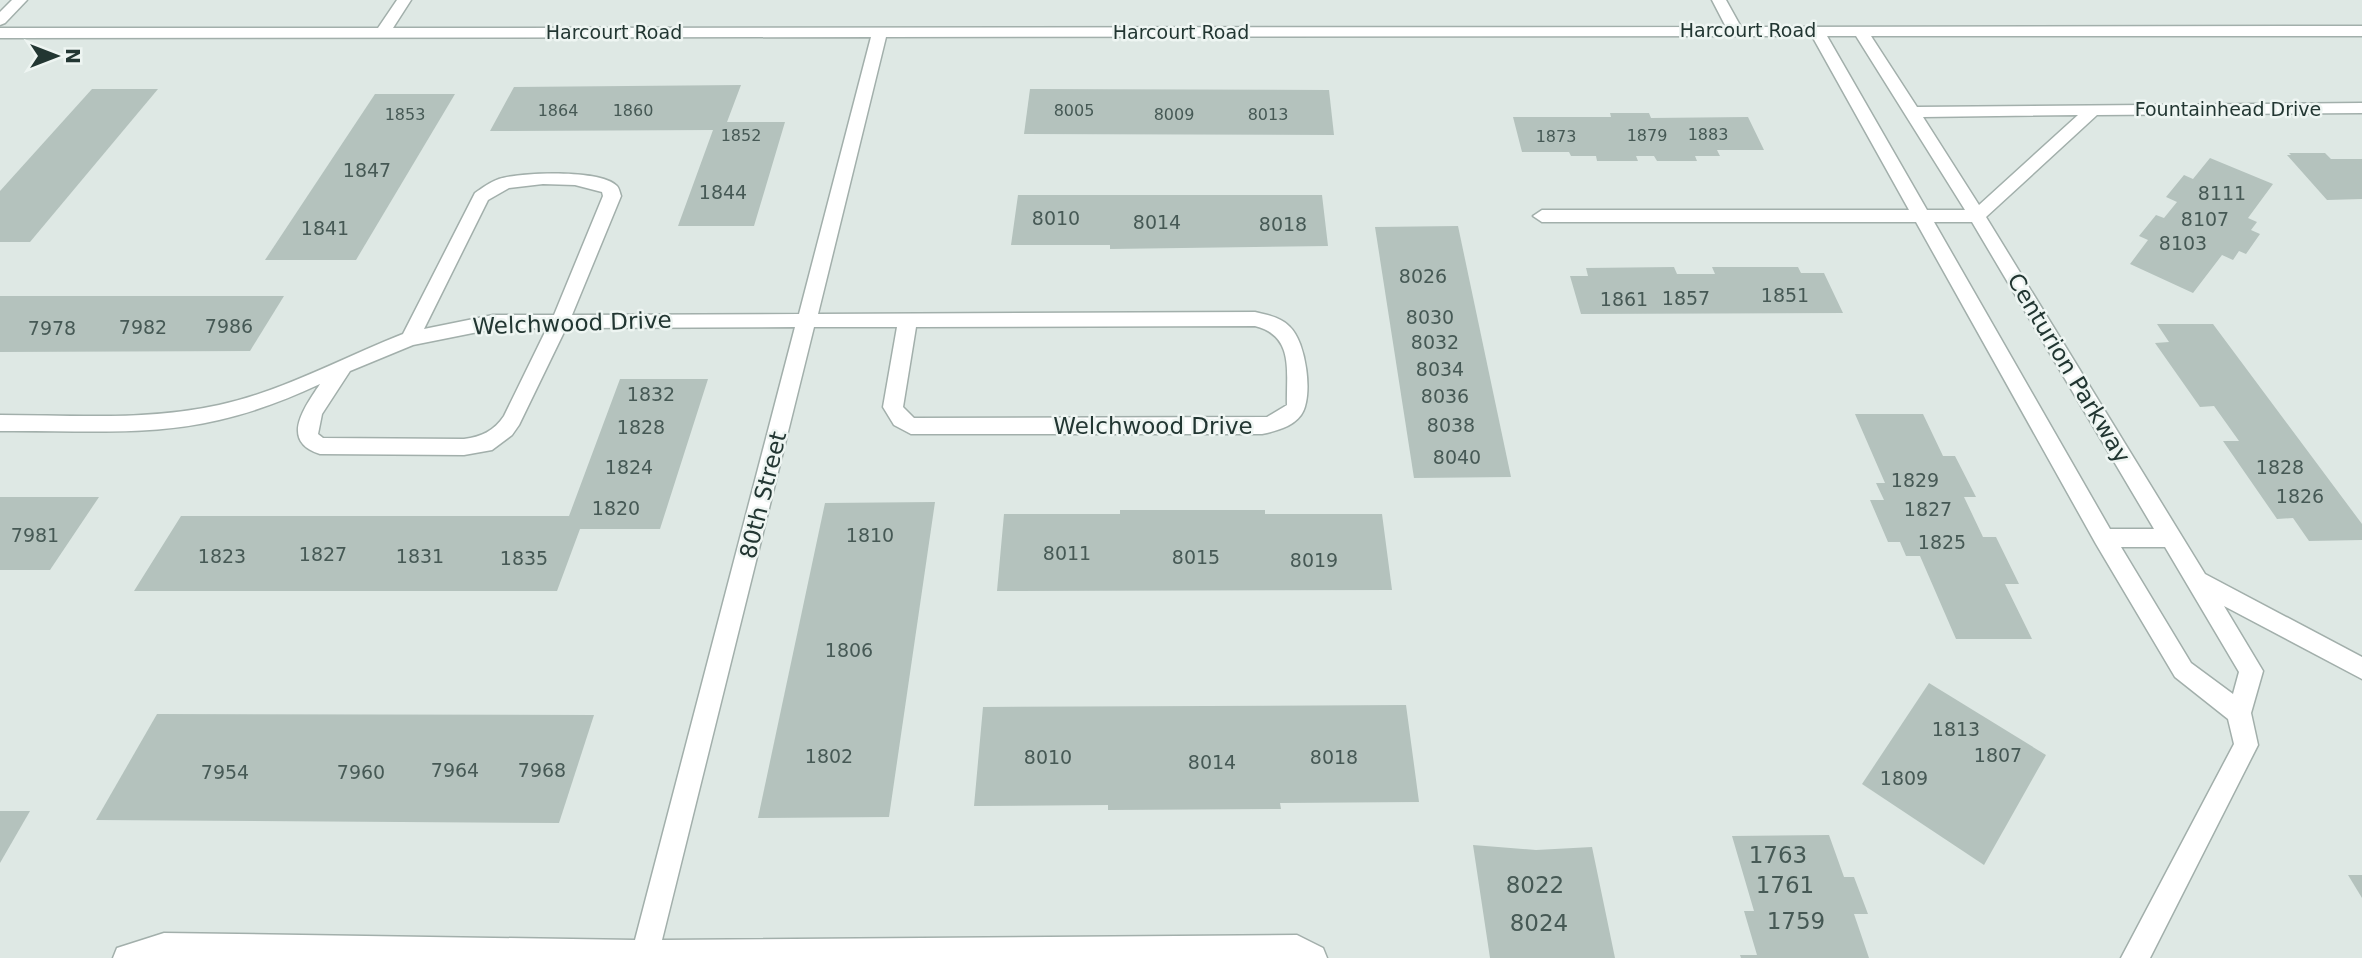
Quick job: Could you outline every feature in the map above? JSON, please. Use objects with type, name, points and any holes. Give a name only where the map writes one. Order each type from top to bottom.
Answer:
[{"type":"street","points":[[0,20],[20,0]]},
{"type":"street","points":[[382,33],[404,0]]},
{"type":"street","points":[[1719,0],[1735,30]]},
{"type":"street","points":[[1816,30],[2104,538],[2183,670],[2239,713]]},
{"type":"street","name":"Centurion Parkway","points":[[1860,30],[1977,216],[2251,671],[2239,713],[2246,745],[2134,958]]},
{"type":"street","name":"Harcourt Road","points":[[0,33],[2362,31]]},
{"type":"street","name":"80th Street","points":[[644,956],[880,32]]},
{"type":"street","name":"Fountainhead Drive","points":[[1911,111],[2362,108]]},
{"type":"street","points":[[1542,216],[1977,216],[2093,110]]},
{"type":"street","points":[[344,365],[310,419],[307,430],[314,443],[334,448],[475,446],[494,438],[512,421],[561,320],[612,196],[610,189],[589,181],[506,183],[481,197],[410,339]]},
{"type":"street","name":"Welchwood Drive","points":[[0,423],[151,422],[194,417],[261,401],[410,339],[492,322],[561,320],[908,319],[1268,321],[1285,329],[1293,342],[1297,405],[1293,412],[1280,422],[1262,426],[911,426],[901,419],[893,407],[908,319]]},
{"type":"street","points":[[2104,538],[2171,538]]},
{"type":"street","points":[[2199,582],[2362,669]]},
{"type":"street","points":[[127,958],[164,947],[644,956],[1297,949],[1313,958]]},
{"type":"building","points":[[741,85],[727,122],[785,122],[754,226],[678,226],[713,130],[490,131],[514,87]]},
{"type":"building","points":[[92,89],[158,89],[30,242],[0,242],[0,191]]},
{"type":"building","points":[[1030,89],[1329,90],[1334,135],[1024,134]]},
{"type":"building","points":[[375,94],[455,94],[356,260],[265,260]]},
{"type":"building","points":[[1610,113],[1649,113],[1651,118],[1748,117],[1764,150],[1717,150],[1720,156],[1695,156],[1697,161],[1657,161],[1654,156],[1636,156],[1638,161],[1597,161],[1596,156],[1571,156],[1569,152],[1522,152],[1513,117],[1611,117]]},
{"type":"building","points":[[2289,153],[2325,153],[2331,159],[2362,159],[2362,199],[2327,200],[2287,155],[2291,155]]},
{"type":"building","points":[[2210,158],[2273,184],[2248,218],[2257,222],[2251,230],[2260,234],[2246,254],[2239,251],[2233,260],[2222,255],[2193,293],[2130,264],[2148,240],[2139,236],[2156,215],[2164,218],[2177,202],[2166,197],[2184,175],[2193,179]]},
{"type":"building","points":[[1018,195],[1322,195],[1328,246],[1110,249],[1110,245],[1011,245]]},
{"type":"building","points":[[1458,226],[1511,477],[1414,478],[1375,227]]},
{"type":"building","points":[[1674,267],[1677,274],[1715,274],[1712,267],[1798,267],[1801,273],[1824,273],[1843,313],[1581,314],[1570,276],[1588,276],[1586,268]]},
{"type":"building","points":[[0,296],[284,296],[250,351],[0,352]]},
{"type":"building","points":[[2157,324],[2213,324],[2362,524],[2362,540],[2309,541],[2293,518],[2277,519],[2223,441],[2239,441],[2214,406],[2200,407],[2155,343],[2169,342]]},
{"type":"building","points":[[620,379],[708,379],[660,529],[580,529],[557,591],[134,591],[181,516],[569,516]]},
{"type":"building","points":[[1855,414],[1923,414],[1943,456],[1955,456],[1976,497],[1964,497],[1983,537],[1996,537],[2019,584],[2005,584],[2032,639],[1956,639],[1920,556],[1906,556],[1900,542],[1888,542],[1870,500],[1884,500],[1876,483],[1885,483]]},
{"type":"building","points":[[0,497],[99,497],[50,570],[0,570]]},
{"type":"building","points":[[935,502],[889,817],[758,818],[825,503]]},
{"type":"building","points":[[1120,510],[1265,510],[1265,514],[1382,514],[1392,590],[997,591],[1004,514],[1120,514]]},
{"type":"building","points":[[1929,683],[2046,755],[1984,865],[1862,784]]},
{"type":"building","points":[[1406,705],[1419,802],[1280,803],[1281,809],[1108,810],[1108,805],[974,806],[983,707]]},
{"type":"building","points":[[157,714],[594,715],[559,823],[96,820]]},
{"type":"building","points":[[0,811],[30,811],[0,863]]},
{"type":"building","points":[[1829,835],[1844,877],[1854,877],[1868,914],[1854,914],[1869,958],[1741,958],[1740,955],[1757,955],[1744,911],[1754,911],[1732,836]]},
{"type":"building","points":[[1473,845],[1536,850],[1592,847],[1615,958],[1490,958]]},
{"type":"building","points":[[2348,875],[2362,875],[2362,898]]}]
